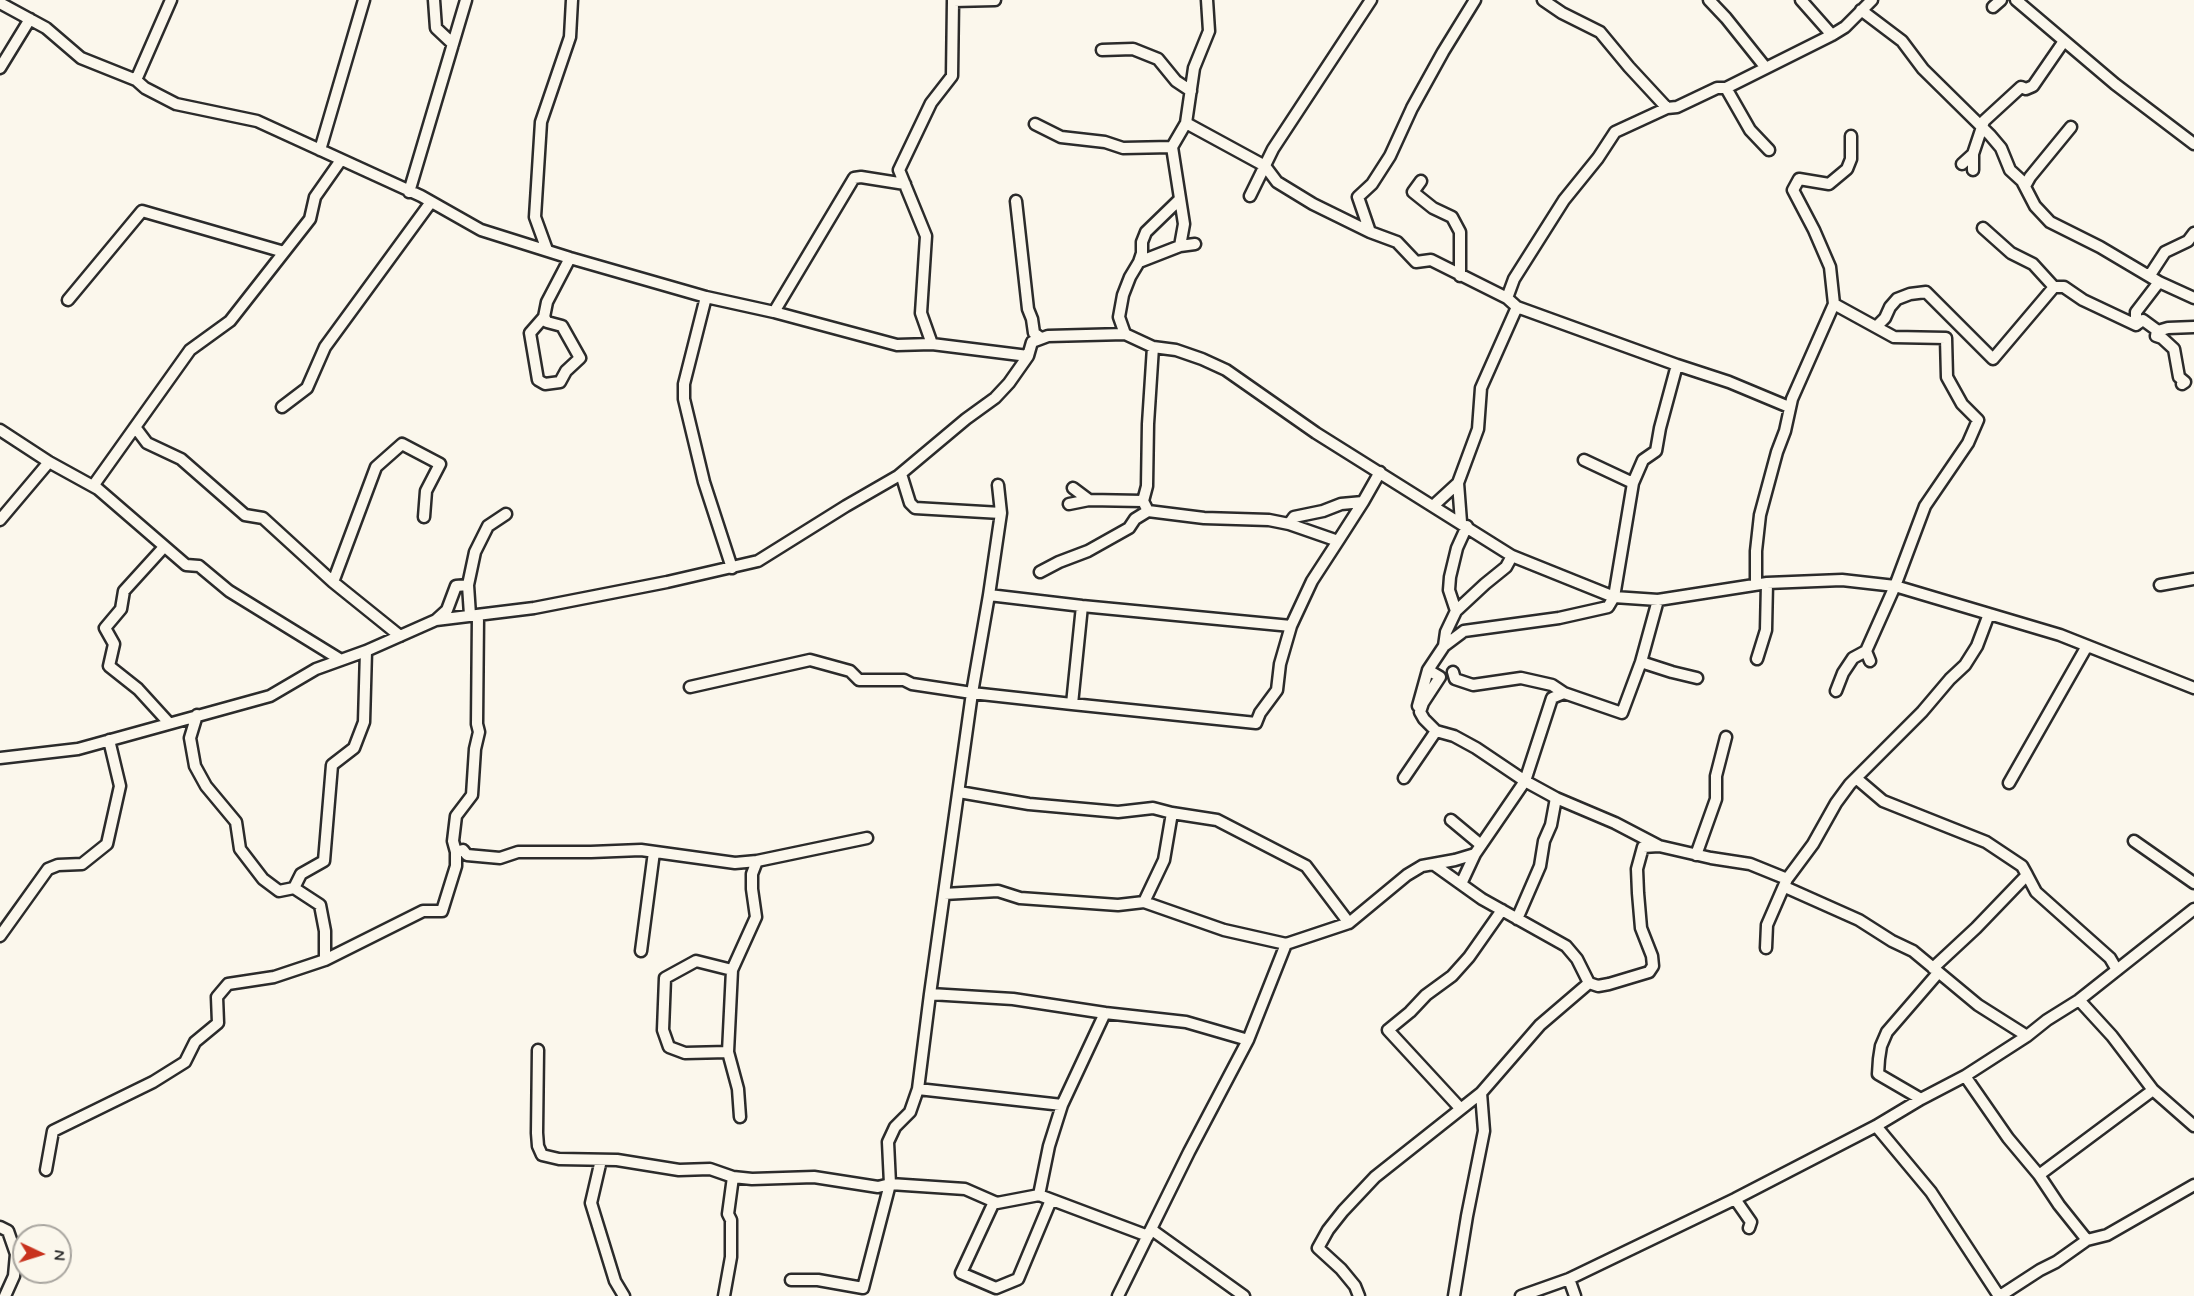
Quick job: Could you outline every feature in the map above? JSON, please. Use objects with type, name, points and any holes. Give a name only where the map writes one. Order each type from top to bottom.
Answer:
[{"type":"street","points":[[136,80],[171,0]]},
{"type":"street","points":[[320,150],[364,0]]},
{"type":"street","points":[[434,0],[436,28],[453,44]]},
{"type":"street","points":[[409,192],[466,0]]},
{"type":"street","points":[[547,250],[535,218],[541,122],[570,37],[572,0]]},
{"type":"street","points":[[932,344],[921,313],[926,236],[899,170],[932,103],[952,76],[953,0],[994,0]]},
{"type":"street","points":[[1180,246],[1184,224],[1172,147],[1186,123],[1194,68],[1209,31],[1207,0]]},
{"type":"street","points":[[1250,196],[1292,118],[1371,0]]},
{"type":"street","points":[[1370,232],[1358,197],[1372,184],[1390,156],[1422,89],[1475,0]]},
{"type":"street","points":[[1543,0],[1562,14],[1600,32],[1667,108]]},
{"type":"street","points":[[1709,0],[1766,68]]},
{"type":"street","points":[[1801,0],[1832,35]]},
{"type":"street","points":[[1507,298],[1514,279],[1564,200],[1598,158],[1615,132],[1717,88],[1726,88],[1832,35],[1845,27],[1872,0]]},
{"type":"street","points":[[2016,0],[2115,84],[2194,144]]},
{"type":"street","points":[[0,3],[46,28],[81,58],[136,80],[145,88],[177,104],[257,121],[431,202],[481,230],[706,297],[774,312],[897,345],[932,344],[1028,356]]},
{"type":"street","points":[[1861,10],[1902,41],[1923,69],[2001,148],[2010,170],[2022,181],[2035,206],[2050,222],[2194,298]]},
{"type":"street","points":[[0,68],[30,19]]},
{"type":"street","points":[[1973,170],[1973,154],[1984,121],[2021,87],[2033,86],[2064,41]]},
{"type":"street","points":[[1102,50],[1132,49],[1158,58],[1176,81],[1191,91]]},
{"type":"street","points":[[1726,88],[1750,130],[1769,150]]},
{"type":"street","points":[[1186,123],[1265,166],[1276,182],[1313,204],[1370,232],[1397,242],[1416,262],[1431,260],[1507,298],[1517,307],[1729,382],[1789,407]]},
{"type":"street","points":[[1035,124],[1060,137],[1105,142],[1124,148],[1172,147]]},
{"type":"street","points":[[2025,186],[2071,127]]},
{"type":"street","points":[[1757,659],[1766,630],[1762,583],[1756,552],[1760,515],[1785,431],[1789,407],[1834,304],[1830,267],[1793,190],[1799,179],[1829,184],[1846,169],[1851,159],[1851,136]]},
{"type":"street","points":[[1962,164],[1973,154]]},
{"type":"street","points":[[93,486],[190,350],[230,321],[310,219],[315,197],[341,160]]},
{"type":"street","points":[[774,312],[854,178],[861,177],[905,184]]},
{"type":"street","points":[[1421,181],[1413,192],[1433,208],[1452,217],[1460,232],[1460,276]]},
{"type":"street","points":[[1125,334],[1119,317],[1123,295],[1139,262],[1146,232],[1180,199]]},
{"type":"street","points":[[1016,201],[1028,257],[1028,309],[1034,333],[1041,338]]},
{"type":"street","points":[[282,407],[307,388],[325,346],[431,202]]},
{"type":"street","points":[[68,300],[142,211],[284,252]]},
{"type":"street","points":[[1983,228],[2012,253],[2033,264],[2054,287],[2064,287],[2115,317],[2136,325]]},
{"type":"street","points":[[2136,325],[2136,312],[2155,278],[2165,252],[2188,241],[2194,233]]},
{"type":"street","points":[[1139,262],[1180,246],[1195,244]]},
{"type":"street","points":[[544,317],[547,322],[562,326],[580,358],[566,371],[560,382],[545,384],[538,380],[530,333],[544,317],[547,303],[570,258]]},
{"type":"street","points":[[1876,327],[1898,299],[1910,294],[1926,292],[1993,359],[2054,287]]},
{"type":"street","points":[[706,297],[684,384],[684,399],[704,482],[732,568]]},
{"type":"street","points":[[1834,304],[1894,337],[1947,338],[1947,377],[1962,404],[1978,420],[1968,443],[1925,506],[1868,656],[1853,658],[1843,673],[1836,691]]},
{"type":"street","points":[[1433,506],[1458,483],[1478,429],[1481,387],[1517,307]]},
{"type":"street","points":[[2136,325],[2143,320],[2157,330],[2194,327]]},
{"type":"street","points":[[2157,330],[2156,336],[2162,338],[2174,349],[2179,377],[2185,382],[2182,384]]},
{"type":"street","points":[[0,758],[78,749],[270,696],[316,669],[366,651],[436,620],[534,608],[758,561],[901,474],[966,419],[995,398],[1010,383],[1028,356],[1032,342],[1048,336],[1125,334],[1154,347],[1176,350],[1202,358],[1226,370],[1316,433],[1512,556],[1614,597],[1658,600],[1762,583],[1842,580],[1895,586],[2060,635],[2194,688]]},
{"type":"street","points":[[1040,572],[1059,562],[1088,552],[1129,528],[1146,506],[1148,424],[1154,347]]},
{"type":"street","points":[[1677,365],[1656,451],[1643,460],[1633,483],[1614,597],[1608,607],[1586,613],[1464,631],[1444,646],[1428,670],[1440,678],[1423,703],[1420,712],[1436,731],[1454,736],[1476,748],[1525,781],[1556,798],[1615,823],[1659,846],[1695,855],[1750,864],[1859,920],[1913,951],[1978,1005],[2027,1036]]},
{"type":"street","points":[[135,427],[147,443],[181,459],[245,514],[263,518],[333,582],[400,636]]},
{"type":"street","points":[[0,430],[49,462],[93,486],[186,565],[199,566],[229,591],[341,660]]},
{"type":"street","points":[[333,582],[376,467],[402,444],[440,464],[426,491],[424,517]]},
{"type":"street","points":[[1584,460],[1633,483]]},
{"type":"street","points":[[0,520],[49,462]]},
{"type":"street","points":[[690,687],[810,660],[850,671],[859,680],[904,680],[912,684],[972,693],[1256,723],[1260,713],[1277,690],[1280,664],[1292,626],[1312,581],[1380,472]]},
{"type":"street","points":[[901,474],[910,503],[915,508],[1000,513]]},
{"type":"street","points":[[1456,612],[1449,590],[1450,577],[1464,524],[1458,483]]},
{"type":"street","points":[[791,1280],[818,1280],[863,1288],[890,1184],[888,1142],[895,1127],[910,1112],[918,1089],[972,693],[1000,513],[998,486]]},
{"type":"street","points":[[1073,488],[1089,500]]},
{"type":"street","points":[[1069,504],[1089,500],[1146,506],[1204,518],[1269,520],[1289,524],[1338,541]]},
{"type":"street","points":[[1289,524],[1294,517],[1323,511],[1341,504],[1363,502]]},
{"type":"street","points":[[46,1170],[53,1131],[153,1082],[184,1062],[195,1042],[218,1023],[217,997],[228,984],[274,977],[325,960],[423,911],[442,911],[456,866],[453,841],[456,816],[472,795],[474,749],[479,732],[474,616],[468,585],[475,552],[488,526],[506,514]]},
{"type":"street","points":[[164,546],[124,591],[121,609],[105,628],[114,644],[109,666],[138,689],[169,723]]},
{"type":"street","points":[[1444,646],[1446,632],[1456,612],[1506,567],[1512,556]]},
{"type":"street","points":[[2160,585],[2194,579]]},
{"type":"street","points":[[436,620],[447,610],[456,586],[468,585]]},
{"type":"street","points":[[988,594],[1082,606],[1292,626]]},
{"type":"street","points":[[1453,672],[1455,678],[1473,685],[1521,678],[1552,685],[1564,693],[1622,713],[1641,662],[1658,600]]},
{"type":"street","points":[[1072,704],[1082,606]]},
{"type":"street","points":[[1766,948],[1767,925],[1786,883],[1813,844],[1836,803],[1856,778],[1965,665],[1977,646],[1989,614]]},
{"type":"street","points":[[2009,783],[2087,646]]},
{"type":"street","points":[[294,888],[301,874],[324,861],[332,765],[354,748],[364,722],[366,651]]},
{"type":"street","points":[[1641,662],[1697,678]]},
{"type":"street","points":[[1461,884],[1478,849],[1525,781],[1552,699],[1564,693]]},
{"type":"street","points":[[197,716],[190,738],[195,766],[206,786],[236,822],[240,849],[263,879],[279,891],[294,888],[321,905],[325,931],[325,960]]},
{"type":"street","points":[[1404,778],[1436,731]]},
{"type":"street","points":[[1695,855],[1716,799],[1716,776],[1726,737]]},
{"type":"street","points":[[0,936],[48,869],[58,865],[82,864],[107,844],[120,786],[109,740]]},
{"type":"street","points":[[1856,778],[1883,801],[1986,842],[2022,866],[2036,892],[2110,958],[2117,970]]},
{"type":"street","points":[[959,792],[1029,804],[1118,812],[1153,808],[1217,820],[1306,866],[1349,923]]},
{"type":"street","points":[[1517,919],[1540,866],[1544,841],[1551,825],[1556,798]]},
{"type":"street","points":[[1143,902],[1164,860],[1172,813]]},
{"type":"street","points":[[1450,820],[1478,849]]},
{"type":"street","points":[[456,852],[463,850],[467,855],[500,858],[518,852],[642,850],[735,863],[757,861],[867,838]]},
{"type":"street","points":[[2134,841],[2194,883]]},
{"type":"street","points":[[1433,864],[1502,910],[1566,946],[1577,959],[1590,982],[1598,986],[1649,972],[1653,966],[1652,956],[1641,928],[1637,869],[1643,847],[1659,846]]},
{"type":"street","points":[[944,894],[998,891],[1020,898],[1118,904],[1143,902],[1224,930],[1287,944],[1349,923],[1407,875],[1422,866],[1478,849]]},
{"type":"street","points":[[641,951],[654,852]]},
{"type":"street","points":[[740,1117],[738,1089],[728,1052],[732,970],[756,917],[752,874],[757,861]]},
{"type":"street","points":[[1921,1099],[1878,1074],[1880,1052],[1887,1032],[1936,971],[2027,875]]},
{"type":"street","points":[[1521,1296],[1569,1279],[1735,1199],[1876,1126],[1965,1076],[2079,1000],[2194,909]]},
{"type":"street","points":[[1460,1108],[1388,1030],[1426,995],[1452,976],[1469,957],[1502,910]]},
{"type":"street","points":[[1118,1296],[1189,1152],[1248,1040],[1287,944]]},
{"type":"street","points":[[728,1052],[684,1053],[669,1047],[663,1030],[665,978],[696,962],[732,970]]},
{"type":"street","points":[[1359,1296],[1355,1286],[1341,1269],[1318,1248],[1342,1211],[1375,1177],[1481,1093],[1540,1025],[1590,982]]},
{"type":"street","points":[[930,994],[1012,999],[1186,1022],[1248,1040]]},
{"type":"street","points":[[2079,1000],[2112,1036],[2153,1090],[2194,1126]]},
{"type":"street","points":[[1039,1195],[1049,1146],[1062,1105],[1105,1013]]},
{"type":"street","points":[[538,1050],[537,1133],[538,1146],[542,1155],[559,1159],[616,1160],[661,1168],[710,1169],[733,1177],[752,1179],[814,1177],[878,1187],[890,1184],[965,1189],[997,1203],[1039,1195],[1150,1233],[1244,1296]]},
{"type":"street","points":[[1965,1076],[2008,1138],[2039,1175],[2059,1206],[2087,1240]]},
{"type":"street","points":[[918,1089],[1062,1105]]},
{"type":"street","points":[[2039,1175],[2153,1090]]},
{"type":"street","points":[[1454,1296],[1484,1131],[1481,1093]]},
{"type":"street","points":[[1876,1126],[1931,1192],[1999,1296],[2056,1262],[2087,1240],[2107,1235],[2194,1185]]},
{"type":"street","points":[[601,1160],[591,1203],[615,1281],[624,1296]]},
{"type":"street","points":[[724,1296],[731,1257],[731,1220],[728,1214],[733,1177]]},
{"type":"street","points":[[1735,1199],[1751,1222],[1749,1228]]},
{"type":"street","points":[[994,1202],[961,1273],[996,1288],[1018,1279],[1051,1200]]},
{"type":"street","points":[[0,1227],[8,1231],[16,1254],[14,1275],[5,1296]]},
{"type":"street","points":[[1569,1279],[1575,1296]]}]
